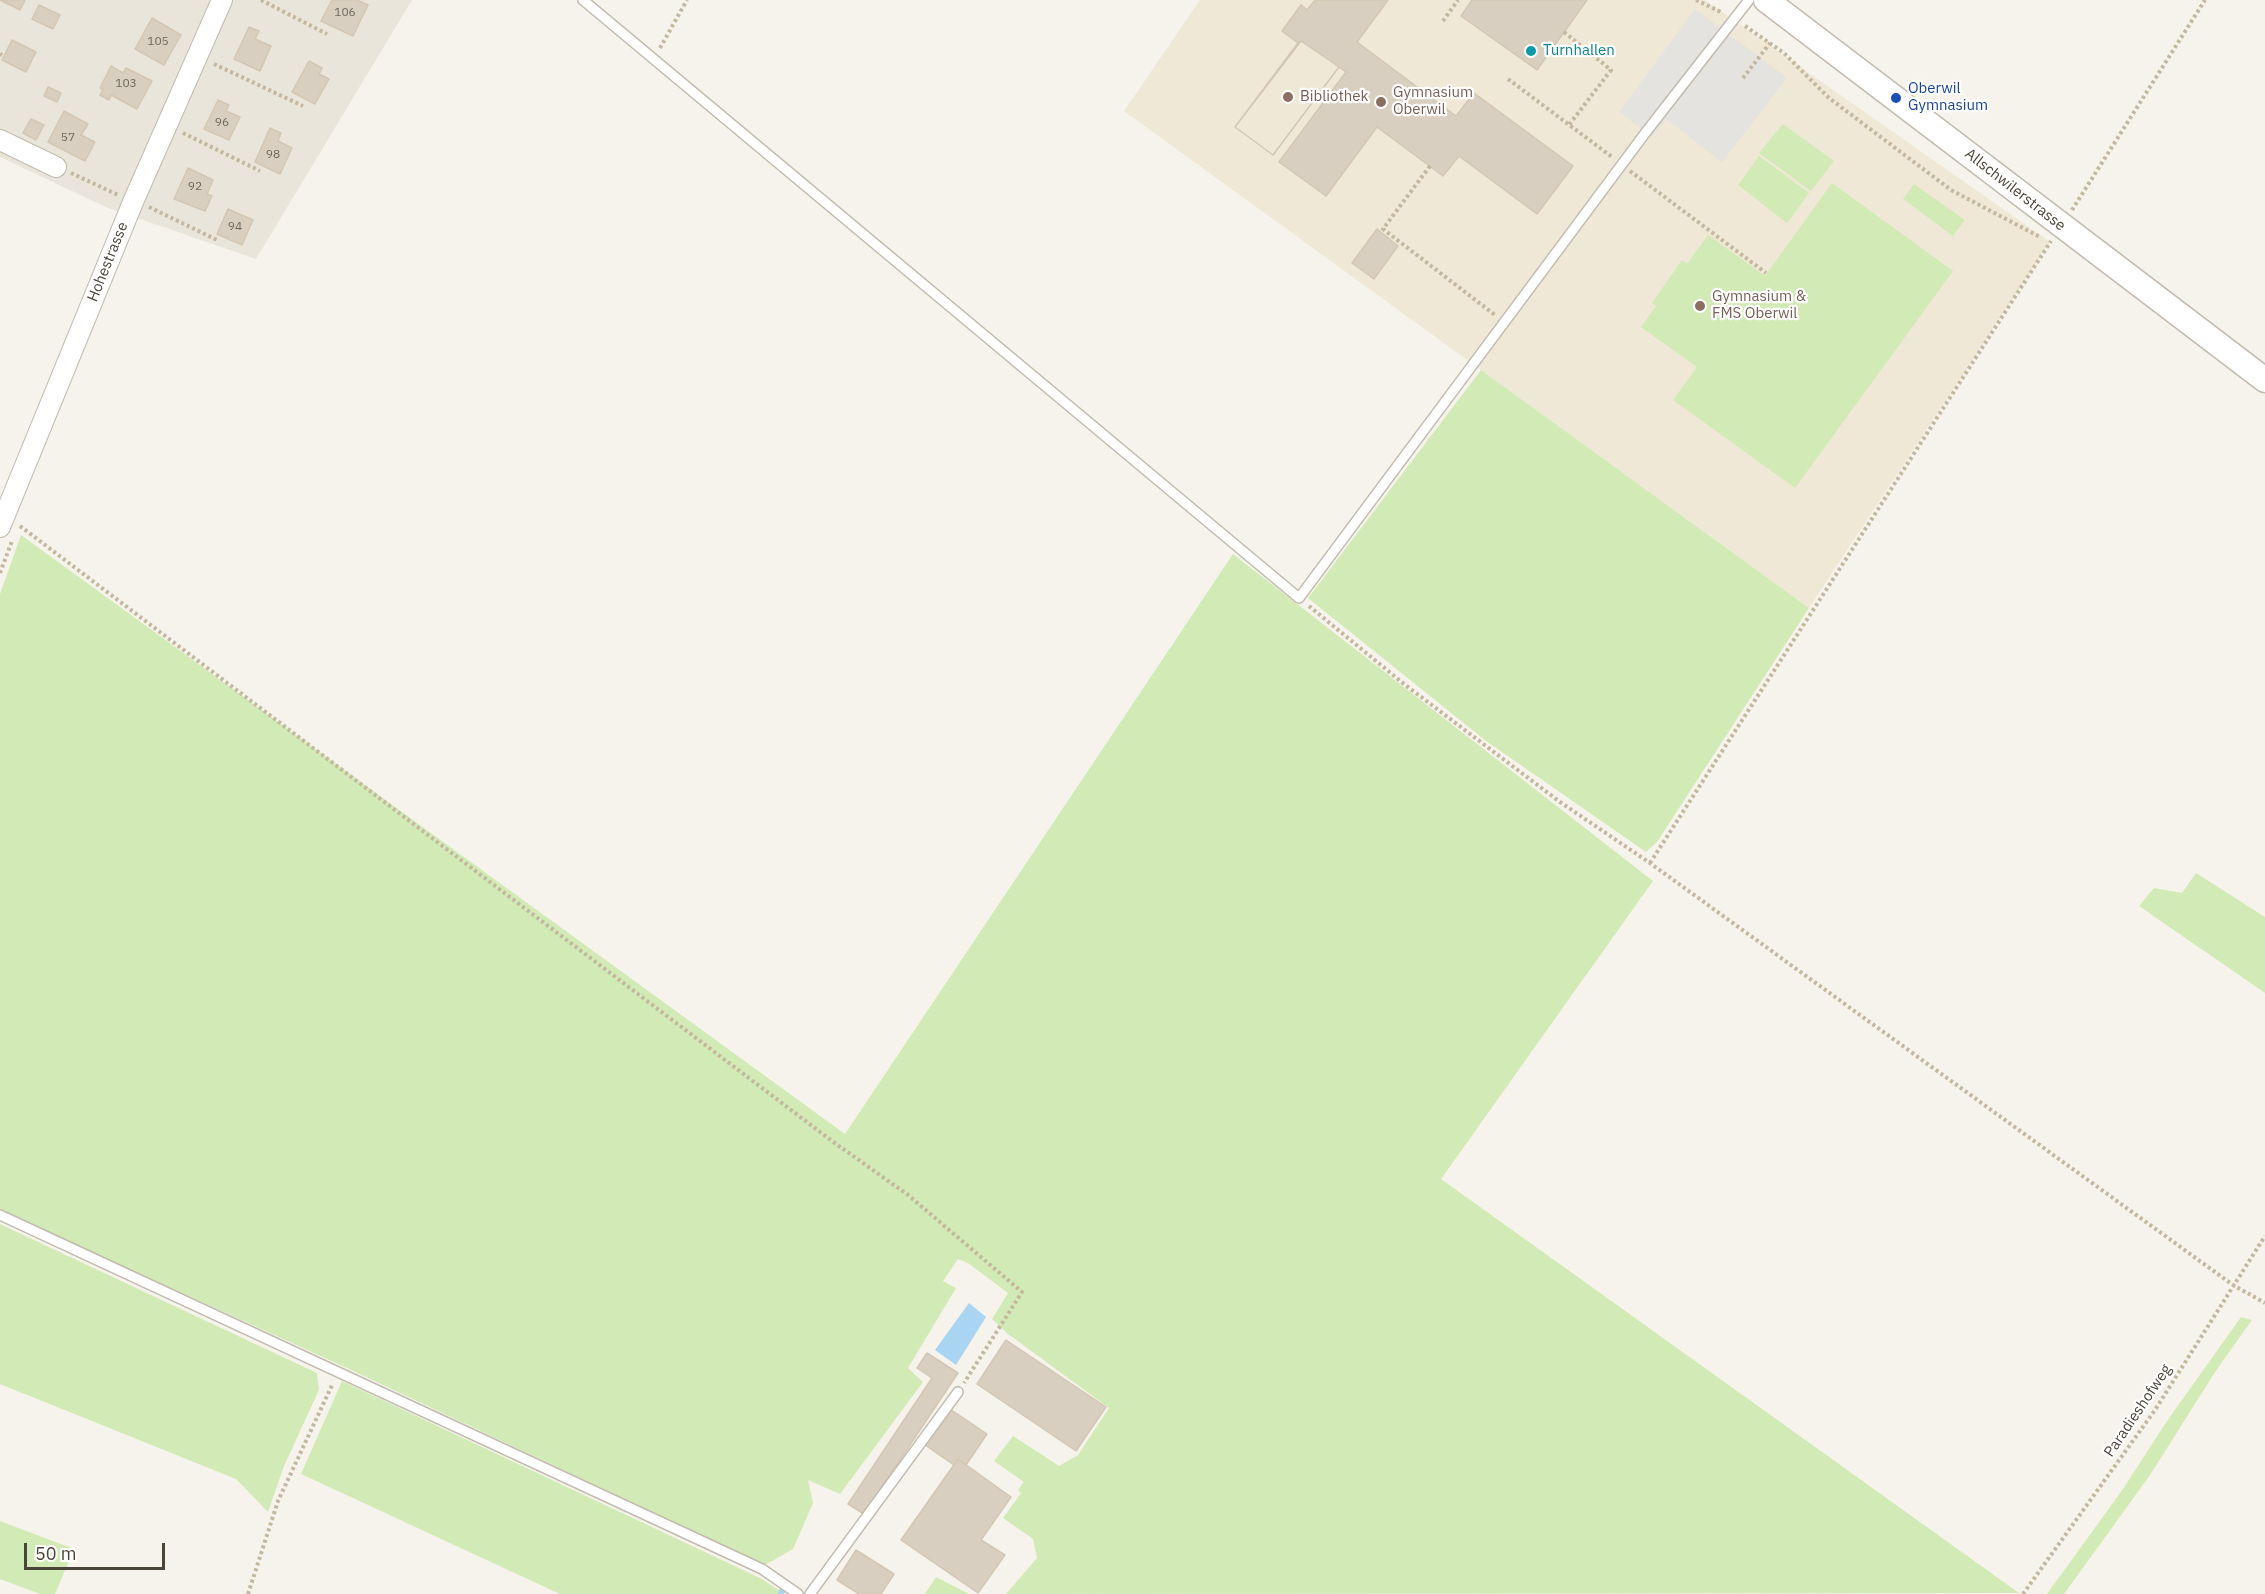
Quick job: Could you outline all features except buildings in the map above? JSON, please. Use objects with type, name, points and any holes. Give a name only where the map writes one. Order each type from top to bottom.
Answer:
[{"type":"street","name":"Hohestrasse","points":[[2,522],[167,125],[222,0]]},
{"type":"street","name":"Allschwilerstrasse","points":[[1766,0],[2056,238],[2265,380]]},
{"type":"street","points":[[0,141],[56,167]]},
{"type":"lane","points":[[583,0],[1299,598],[1622,164],[1749,0]]},
{"type":"lane","points":[[0,1215],[762,1569],[798,1594]]},
{"type":"lane","points":[[810,1594],[958,1392]]},
{"type":"path","points":[[261,0],[327,34]]},
{"type":"path","points":[[654,59],[687,0]]},
{"type":"path","points":[[1443,21],[1458,0]]},
{"type":"path","points":[[1696,0],[1734,18],[1770,43],[1829,98],[1951,190],[2056,238]]},
{"type":"path","points":[[1650,863],[2056,238],[2205,0]]},
{"type":"path","points":[[1564,32],[1611,70],[1569,125]]},
{"type":"path","points":[[1743,78],[1770,43]]},
{"type":"path","points":[[197,57],[303,106]]},
{"type":"path","points":[[1508,79],[1766,273]]},
{"type":"path","points":[[167,125],[260,171]]},
{"type":"path","points":[[1430,166],[1383,230],[1505,323]]},
{"type":"path","points":[[56,167],[121,196]]},
{"type":"path","points":[[146,205],[217,240]]},
{"type":"path","points":[[2,522],[104,588],[832,1141],[908,1195],[1022,1292],[958,1392]]},
{"type":"path","points":[[1321,616],[1404,684],[1560,802],[1650,863],[2233,1285],[2265,1304]]},
{"type":"path","name":"Paradieshofweg","points":[[2024,1594],[2154,1410],[2265,1236]]},
{"type":"path","points":[[248,1594],[278,1501],[338,1371]]},
{"type":"shaded area","points":[[0,0],[412,0],[256,259],[108,208],[0,157]]},
{"type":"shaded area","name":"Gymnasium & FMS Oberwil","points":[[1200,0],[1705,0],[2050,242],[1809,608],[1124,111]]},
{"type":"shaded area","points":[[1695,9],[1787,78],[1722,162],[1666,119],[1652,137],[1619,112]]},
{"type":"green space","points":[[1783,124],[1834,161],[1811,191],[1759,153]]},
{"type":"green space","points":[[1759,156],[1809,193],[1787,223],[1738,185]]},
{"type":"green space","points":[[1832,183],[1953,271],[1795,488],[1673,400],[1697,367],[1641,327],[1656,306],[1652,303],[1682,260],[1687,264],[1708,235],[1765,276]]},
{"type":"green space","points":[[1914,184],[1965,220],[1953,236],[1903,199]]},
{"type":"green space","points":[[1481,370],[1809,608],[1657,842],[1646,852],[1486,741],[1308,598]]},
{"type":"green space","points":[[21,535],[845,1134],[1233,554],[1653,881],[1441,1179],[2019,1593],[1006,1594],[1037,1558],[1033,1539],[1003,1518],[1021,1493],[1018,1490],[1024,1482],[994,1461],[1013,1436],[1059,1466],[1078,1455],[1109,1408],[1008,1334],[992,1319],[1008,1293],[968,1263],[958,1259],[943,1281],[956,1288],[908,1368],[923,1382],[840,1494],[808,1480],[813,1503],[793,1549],[765,1565],[347,1368],[0,1210],[0,594]]},
{"type":"green space","points":[[2196,873],[2265,917],[2265,993],[2139,906],[2154,888],[2182,893]]},
{"type":"green space","points":[[0,1224],[317,1373],[319,1390],[284,1466],[268,1512],[236,1479],[0,1384]]},
{"type":"green space","points":[[2241,1317],[2252,1320],[2217,1369],[2150,1475],[2064,1594],[2047,1594],[2123,1489],[2165,1424]]},
{"type":"green space","points":[[342,1381],[760,1578],[785,1594],[560,1594],[301,1474]]},
{"type":"green space","points":[[0,1521],[74,1549],[55,1594],[40,1594],[0,1579]]},
{"type":"green space","points":[[936,1577],[969,1594],[925,1594]]},
{"type":"water","points":[[969,1303],[986,1317],[956,1365],[935,1350]]},
{"type":"place","name":"Turnhallen","points":[[1531,51]]},
{"type":"place","name":"Bibliothek","points":[[1288,97]]},
{"type":"place","name":"Oberwil Gymnasium","points":[[1896,98]]},
{"type":"place","name":"Gymnasium Oberwil","points":[[1381,102]]},
{"type":"place","name":"Gymnasium & FMS Oberwil","points":[[1700,306]]}]
